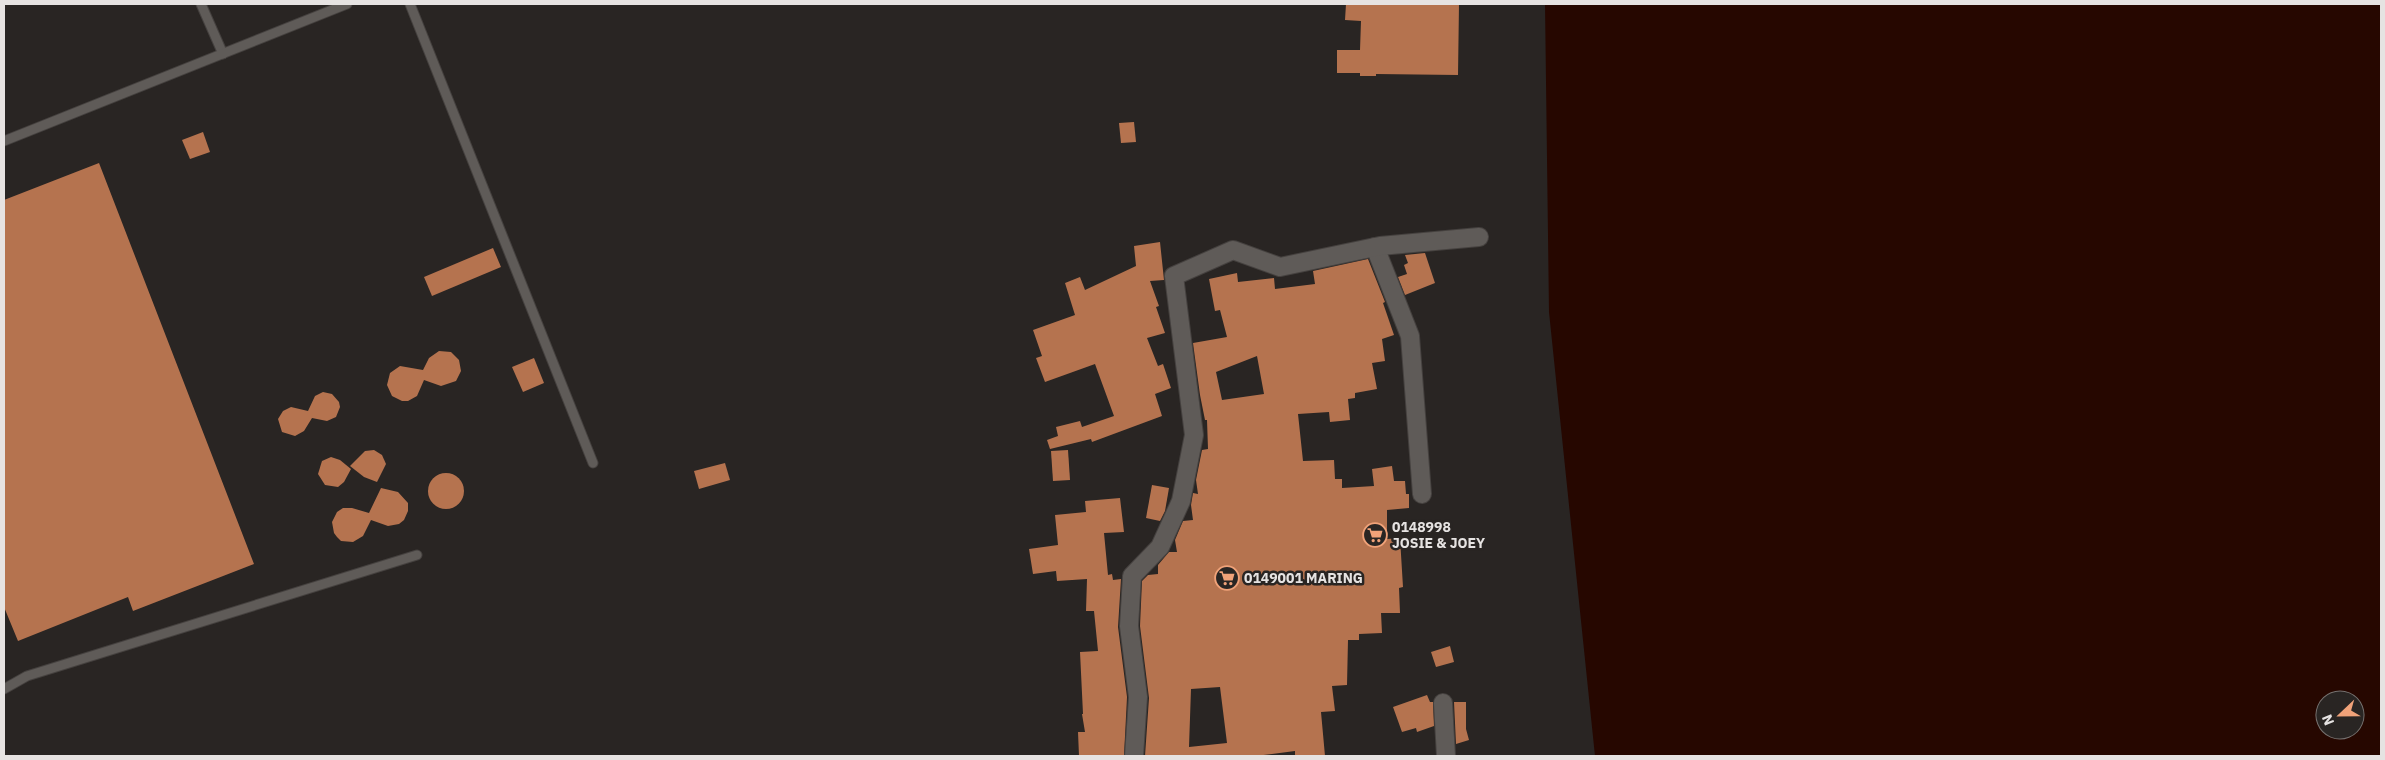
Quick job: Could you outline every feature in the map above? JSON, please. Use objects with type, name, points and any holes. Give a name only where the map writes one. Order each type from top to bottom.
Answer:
[{"type":"street","points":[[1134,756],[1138,697],[1130,626],[1132,576],[1160,547],[1177,509],[1194,435],[1174,276],[1233,250],[1280,267],[1375,247],[1479,238]]},
{"type":"street","points":[[1375,247],[1410,336],[1422,494]]},
{"type":"street","points":[[1443,703],[1446,756]]},
{"type":"lane","points":[[201,4],[223,54]]},
{"type":"lane","points":[[4,141],[347,4]]},
{"type":"lane","points":[[410,4],[592,463]]},
{"type":"lane","points":[[4,689],[27,676],[417,555]]},
{"type":"shaded area","points":[[1545,4],[2381,4],[2381,756],[1595,756],[1549,312]]},
{"type":"building","points":[[1346,4],[1459,4],[1458,75],[1376,74],[1376,76],[1360,76],[1360,73],[1337,73],[1337,50],[1360,50],[1361,21],[1345,20]]},
{"type":"building","points":[[1134,122],[1136,142],[1121,143],[1119,123]]},
{"type":"building","points":[[203,132],[210,152],[190,159],[182,140]]},
{"type":"building","points":[[99,163],[254,564],[133,611],[128,597],[18,641],[4,607],[4,200]]},
{"type":"building","points":[[1160,242],[1164,280],[1150,281],[1159,306],[1156,307],[1165,333],[1147,338],[1158,366],[1163,364],[1171,388],[1155,394],[1162,416],[1092,442],[1091,439],[1050,449],[1047,440],[1058,436],[1056,427],[1080,421],[1082,427],[1114,416],[1095,364],[1045,382],[1036,358],[1042,356],[1033,330],[1075,315],[1065,283],[1080,277],[1085,290],[1136,266],[1134,246]]},
{"type":"building","points":[[493,248],[501,267],[432,296],[424,277]]},
{"type":"building","points":[[1425,253],[1435,283],[1405,295],[1398,277],[1407,274],[1404,265],[1408,263],[1405,255]]},
{"type":"building","points":[[1368,259],[1385,302],[1383,303],[1394,335],[1382,339],[1385,361],[1372,363],[1377,389],[1355,393],[1355,398],[1348,399],[1350,420],[1330,422],[1329,412],[1298,414],[1303,461],[1334,460],[1335,479],[1342,479],[1342,488],[1374,486],[1372,469],[1392,466],[1394,481],[1405,481],[1406,494],[1409,494],[1409,508],[1387,510],[1387,539],[1400,538],[1403,587],[1399,588],[1400,613],[1381,613],[1382,633],[1359,634],[1359,640],[1348,640],[1347,685],[1332,686],[1335,711],[1321,712],[1325,756],[1295,756],[1295,751],[1255,756],[1145,756],[1149,698],[1140,626],[1142,581],[1148,575],[1158,574],[1158,565],[1169,552],[1177,552],[1175,540],[1183,521],[1193,520],[1191,505],[1193,493],[1198,494],[1196,480],[1202,450],[1208,449],[1207,420],[1205,420],[1200,395],[1193,343],[1227,337],[1220,310],[1215,311],[1209,279],[1237,273],[1238,282],[1274,278],[1275,289],[1315,284],[1313,271]],"holes":[[[1257,356],[1264,394],[1222,400],[1216,372]],[[1220,687],[1227,743],[1189,747],[1191,689]]]},
{"type":"building","points":[[439,351],[451,352],[459,360],[461,371],[456,381],[441,386],[424,380],[417,396],[408,401],[402,401],[392,396],[387,385],[390,373],[400,366],[423,370],[429,358]]},
{"type":"building","points":[[534,358],[544,383],[523,392],[512,367]]},
{"type":"building","points":[[323,392],[332,394],[339,402],[340,407],[336,417],[327,421],[312,418],[304,431],[295,436],[282,432],[278,419],[283,411],[291,407],[308,411],[315,396]]},
{"type":"building","points":[[374,450],[382,455],[386,464],[377,482],[364,477],[350,466],[365,451]]},
{"type":"building","points":[[1068,450],[1070,480],[1053,481],[1051,451]]},
{"type":"building","points":[[331,457],[340,460],[351,469],[344,482],[338,487],[325,485],[318,474],[322,461]]},
{"type":"building","points":[[725,463],[730,480],[699,489],[694,471]]},
{"type":"building","points":[[446,473],[458,479],[464,491],[458,503],[446,509],[434,503],[428,491],[434,479]]},
{"type":"building","points":[[1152,485],[1169,488],[1165,511],[1160,521],[1146,518]]},
{"type":"building","points":[[381,488],[398,492],[408,503],[408,511],[404,520],[399,524],[388,526],[371,520],[363,536],[353,542],[341,541],[334,533],[332,522],[337,512],[343,508],[352,508],[369,513]]},
{"type":"building","points":[[1120,498],[1124,532],[1104,533],[1108,575],[1112,574],[1113,580],[1121,579],[1118,627],[1127,697],[1124,756],[1079,756],[1078,732],[1085,732],[1082,714],[1080,652],[1098,651],[1094,611],[1086,611],[1087,579],[1057,581],[1056,571],[1033,574],[1029,549],[1058,545],[1055,515],[1086,512],[1085,501]]},
{"type":"building","points":[[1450,646],[1454,662],[1436,667],[1431,652]]},
{"type":"building","points":[[1427,695],[1430,702],[1433,702],[1434,726],[1417,732],[1416,728],[1402,732],[1393,707]]},
{"type":"building","points":[[1454,702],[1466,702],[1466,729],[1469,740],[1456,744]]},
{"type":"place","name":"0148998 JOSIE & JOEY","points":[[1375,535]]},
{"type":"place","name":"0149001 MARING","points":[[1227,578]]}]
